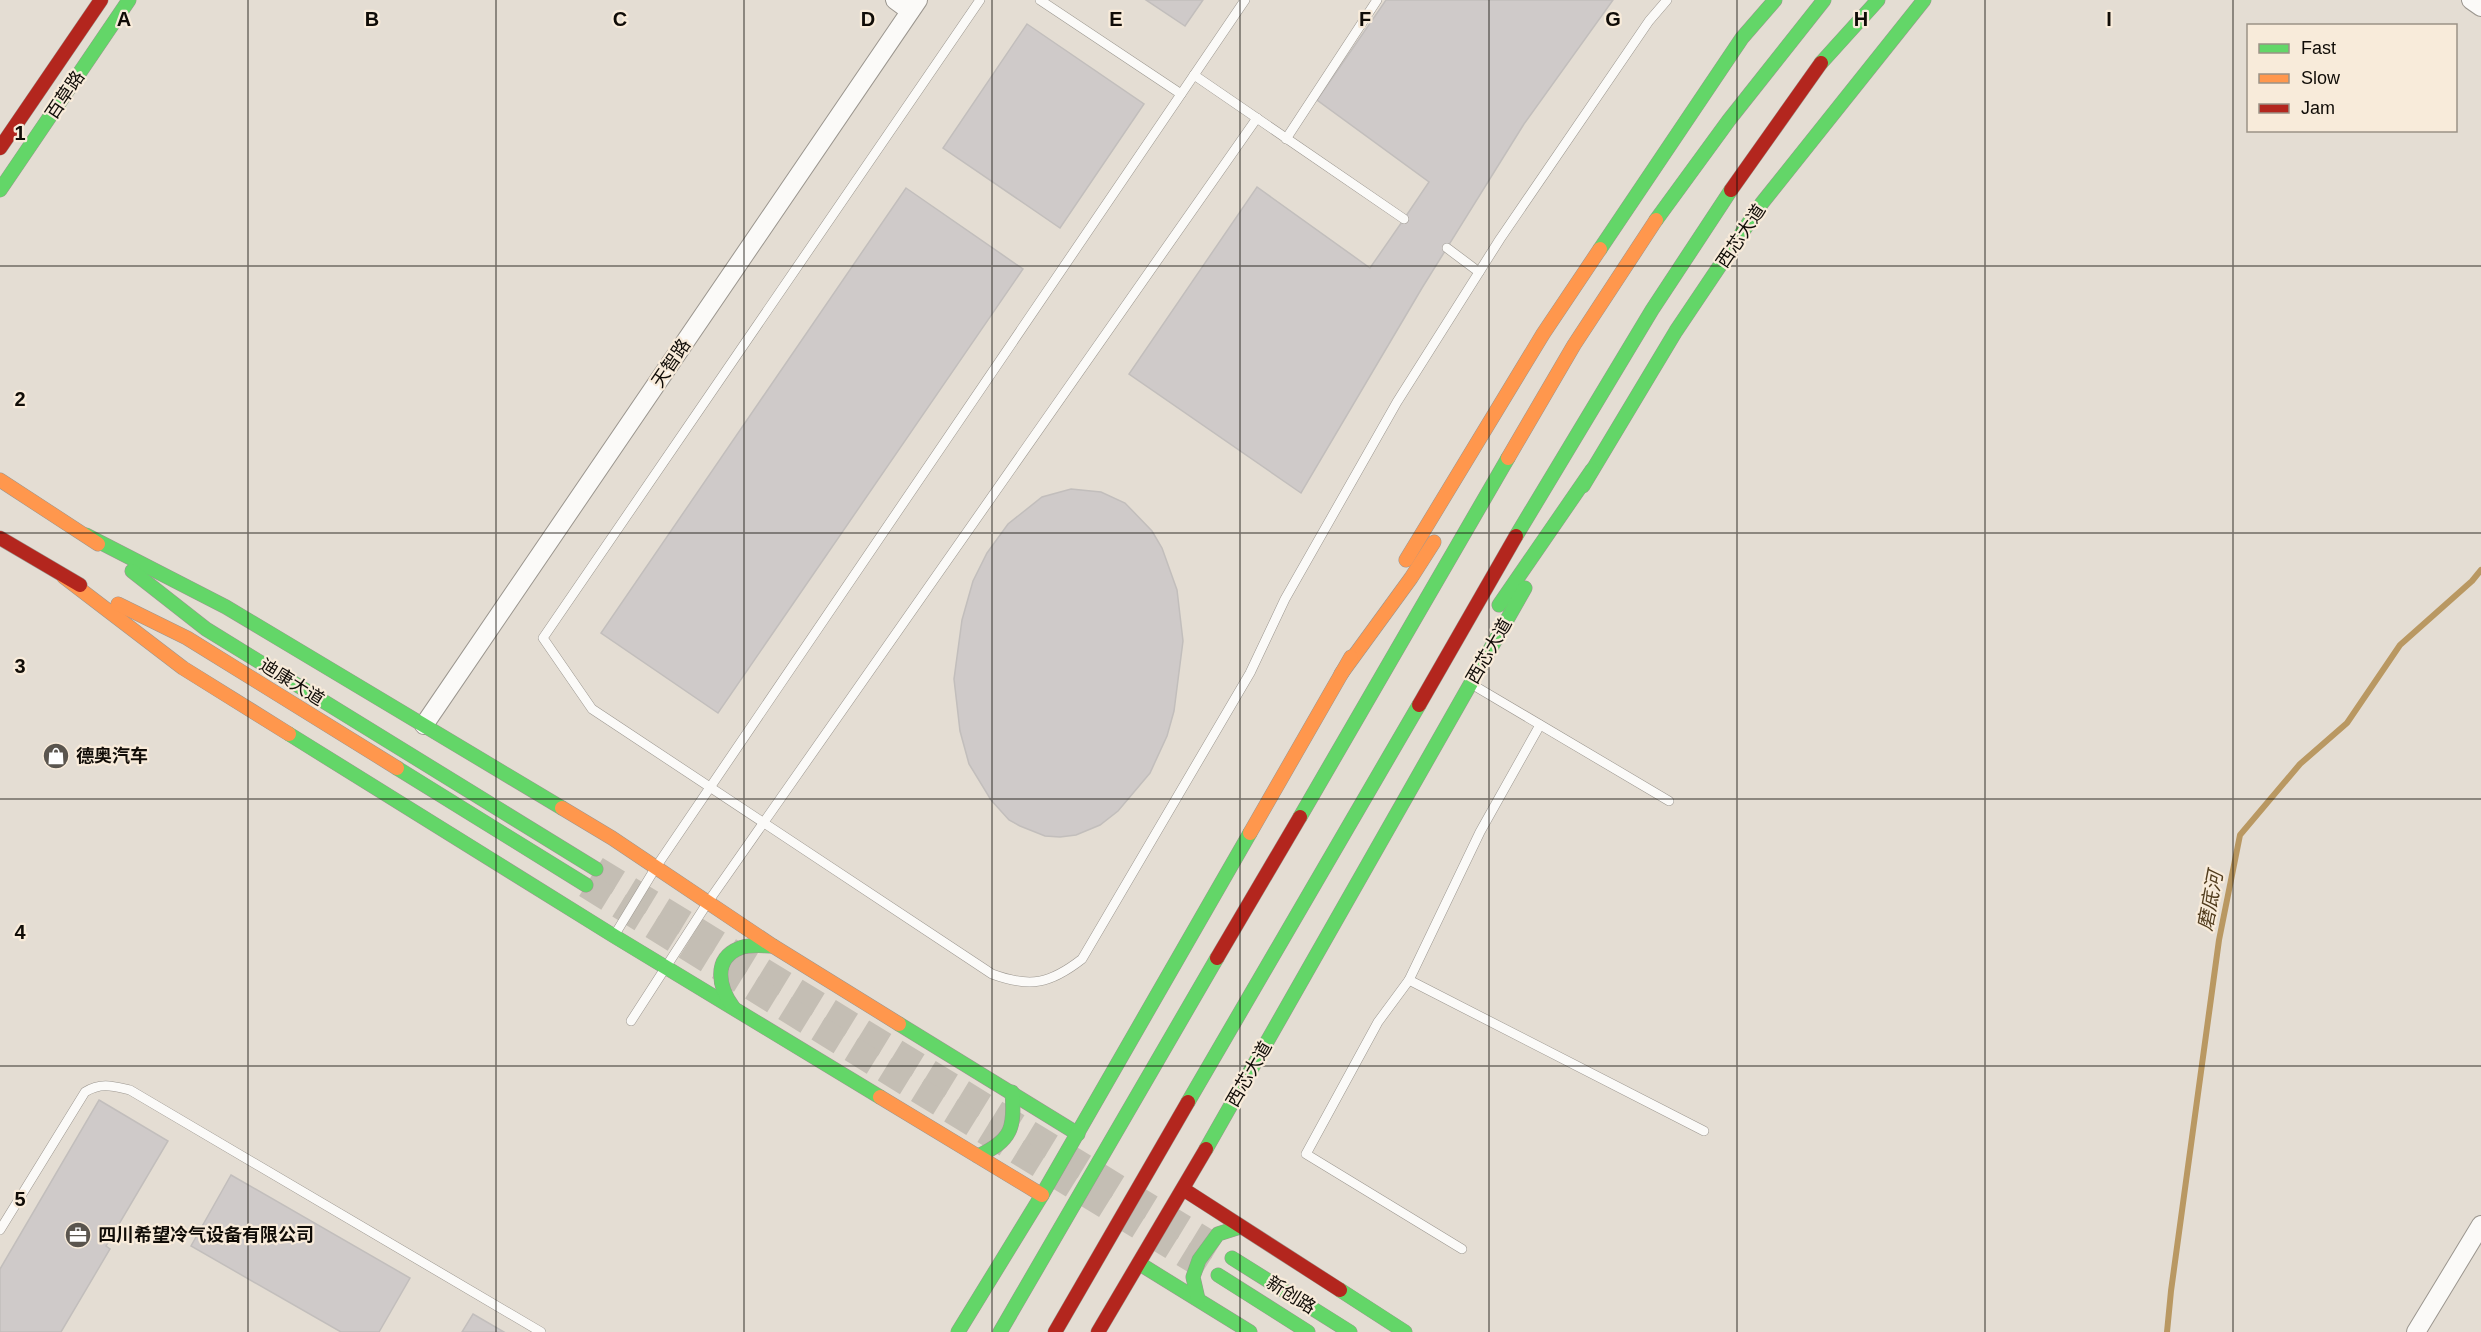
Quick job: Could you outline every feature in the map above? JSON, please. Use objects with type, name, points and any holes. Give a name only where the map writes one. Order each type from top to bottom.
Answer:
[{"type":"main road","name":"百草路","points":[[0,148],[101,0]]},
{"type":"main road","name":"百草路","points":[[0,190],[129,0]]},
{"type":"main road","points":[[958,1332],[1078,1134],[1416,542],[1543,334],[1742,38],[1775,0]]},
{"type":"main road","points":[[1000,1332],[1574,345],[1650,229],[1729,120],[1824,0]]},
{"type":"main road","name":"西芯大道","points":[[1055,1332],[1542,492],[1652,310],[1717,210],[1820,64],[1878,0]]},
{"type":"main road","name":"西芯大道","points":[[1098,1332],[1140,1264],[1593,470],[1676,332],[1762,204],[1924,0]]},
{"type":"main road","points":[[1510,428],[1574,345]]},
{"type":"main road","points":[[1493,614],[1593,470]]},
{"type":"main road","name":"迪康大道","points":[[0,480],[86,535],[206,629],[596,869]]},
{"type":"main road","points":[[1341,674],[1411,579],[1441,531]]},
{"type":"main road","points":[[86,535],[226,607],[612,838],[773,946],[1078,1134]]},
{"type":"main road","name":"迪康大道","points":[[0,538],[64,577],[187,638],[586,885]]},
{"type":"main road","points":[[64,577],[183,668],[614,936],[1042,1195]]},
{"type":"main road","points":[[1353,816],[1459,662]]},
{"type":"main road","points":[[733,1007],[723,993],[720,982],[727,959],[738,949],[752,945],[773,946]]},
{"type":"main road","points":[[978,1156],[999,1147],[1011,1134],[1015,1120],[1012,1092]]},
{"type":"main road","points":[[1183,1189],[1405,1332]]},
{"type":"main road","points":[[1198,1299],[1193,1276],[1199,1260],[1218,1234],[1240,1227]]},
{"type":"main road","name":"新创路","points":[[1232,1258],[1350,1332]]},
{"type":"main road","points":[[1140,1264],[1250,1332]]},
{"type":"main road","name":"新创路","points":[[1218,1275],[1308,1332]]},
{"type":"street","points":[[895,0],[914,5]]},
{"type":"street","points":[[2471,0],[2481,7]]},
{"type":"street","name":"天智路","points":[[424,725],[914,5]]},
{"type":"street","points":[[2416,1332],[2481,1225]]},
{"type":"lane","points":[[981,0],[543,638],[592,709],[992,974],[1014,982],[1035,983],[1064,973],[1082,959],[1250,673],[1285,599],[1391,412],[1479,272],[1649,21],[1667,0]]},
{"type":"lane","points":[[1040,0],[1181,94]]},
{"type":"lane","points":[[614,936],[656,867],[1245,0]]},
{"type":"lane","points":[[1286,139],[1377,0]]},
{"type":"lane","points":[[1194,75],[1404,219]]},
{"type":"lane","points":[[631,1021],[708,902],[1257,118]]},
{"type":"lane","points":[[1447,248],[1479,272]]},
{"type":"lane","points":[[1470,684],[1669,801]]},
{"type":"lane","points":[[1462,1249],[1306,1154],[1378,1022],[1409,980],[1480,832],[1540,725]]},
{"type":"lane","points":[[1409,980],[1704,1131]]},
{"type":"lane","points":[[0,1230],[85,1092],[95,1086],[110,1085],[130,1090],[541,1332]]},
{"type":"building","points":[[1146,0],[1203,0],[1185,26]]},
{"type":"building","points":[[1386,0],[1613,0],[1524,124],[1422,288],[1301,493],[1129,374],[1257,187],[1370,268],[1404,219],[1429,182],[1317,100]]},
{"type":"building","points":[[1027,24],[1144,104],[1060,228],[943,148]]},
{"type":"building","points":[[906,188],[1023,269],[718,713],[601,633]]},
{"type":"building","points":[[1071,489],[1101,492],[1125,503],[1152,531],[1162,548],[1177,590],[1183,641],[1174,711],[1167,736],[1150,773],[1118,811],[1100,825],[1076,835],[1060,837],[1045,836],[1020,826],[1009,820],[991,800],[969,764],[960,731],[954,679],[962,620],[973,581],[987,553],[1008,524],[1042,497]]},
{"type":"building","points":[[99,1100],[168,1141],[106,1246],[110,1249],[61,1332],[0,1332],[0,1269]]},
{"type":"building","points":[[231,1175],[410,1278],[379,1332],[341,1332],[191,1246]]},
{"type":"building","points":[[473,1314],[504,1332],[462,1332]]},
{"type":"waterway","name":"磨底河","points":[[2167,1332],[2219,940],[2240,835],[2300,764],[2347,723],[2400,645],[2472,581],[2481,570]]},
{"type":"tunnel","points":[[596,869],[1227,1254]]},
{"type":"tunnel","points":[[586,885],[1216,1274]]},
{"type":"traffic: fast","points":[[0,190],[129,0]]},
{"type":"traffic: fast","points":[[1600,249],[1742,38],[1775,0]]},
{"type":"traffic: fast","points":[[1656,220],[1729,120],[1824,0]]},
{"type":"traffic: fast","points":[[1821,63],[1878,0]]},
{"type":"traffic: fast","points":[[1583,486],[1676,331],[1762,203],[1924,0]]},
{"type":"traffic: fast","points":[[1516,536],[1652,310],[1731,190]]},
{"type":"traffic: fast","points":[[1300,817],[1508,458]]},
{"type":"traffic: fast","points":[[1499,605],[1592,470]]},
{"type":"traffic: fast","points":[[86,535],[226,607],[562,808]]},
{"type":"traffic: fast","points":[[132,571],[206,629],[596,869]]},
{"type":"traffic: fast","points":[[1206,1149],[1525,588]]},
{"type":"traffic: fast","points":[[1188,1102],[1419,705]]},
{"type":"traffic: fast","points":[[289,734],[614,936],[880,1097]]},
{"type":"traffic: fast","points":[[397,768],[586,885]]},
{"type":"traffic: fast","points":[[958,1332],[1042,1195],[1250,833]]},
{"type":"traffic: fast","points":[[733,1007],[722,983],[722,966],[725,959],[740,948],[773,946]]},
{"type":"traffic: fast","points":[[1000,1332],[1217,958]]},
{"type":"traffic: fast","points":[[899,1024],[1078,1134]]},
{"type":"traffic: fast","points":[[978,1156],[998,1144],[1009,1132],[1013,1115],[1012,1092]]},
{"type":"traffic: fast","points":[[1198,1299],[1193,1277],[1199,1260],[1218,1234],[1240,1227]]},
{"type":"traffic: fast","points":[[1232,1258],[1350,1332]]},
{"type":"traffic: fast","points":[[1140,1264],[1250,1332]]},
{"type":"traffic: fast","points":[[1218,1275],[1308,1332]]},
{"type":"traffic: fast","points":[[1340,1290],[1405,1332]]},
{"type":"traffic: slow","points":[[1508,458],[1574,345],[1656,220]]},
{"type":"traffic: slow","points":[[1406,560],[1543,334],[1600,249]]},
{"type":"traffic: slow","points":[[0,480],[98,544]]},
{"type":"traffic: slow","points":[[1341,674],[1411,578],[1434,542]]},
{"type":"traffic: slow","points":[[64,577],[183,668],[289,734]]},
{"type":"traffic: slow","points":[[118,604],[187,638],[397,768]]},
{"type":"traffic: slow","points":[[1250,833],[1351,657]]},
{"type":"traffic: slow","points":[[562,808],[612,838],[773,946],[899,1024]]},
{"type":"traffic: slow","points":[[880,1097],[1042,1195]]},
{"type":"traffic: jam","points":[[0,148],[101,0]]},
{"type":"traffic: jam","points":[[1731,190],[1821,63]]},
{"type":"traffic: jam","points":[[1419,705],[1516,536]]},
{"type":"traffic: jam","points":[[0,538],[80,585]]},
{"type":"traffic: jam","points":[[1217,958],[1300,817]]},
{"type":"traffic: jam","points":[[1055,1332],[1188,1102]]},
{"type":"traffic: jam","points":[[1098,1332],[1206,1149]]},
{"type":"traffic: jam","points":[[1183,1189],[1340,1290]]},
{"type":"place","name":"德奥汽车","points":[[56,756]]},
{"type":"place","name":"四川希望冷气设备有限公司","points":[[78,1235]]}]
